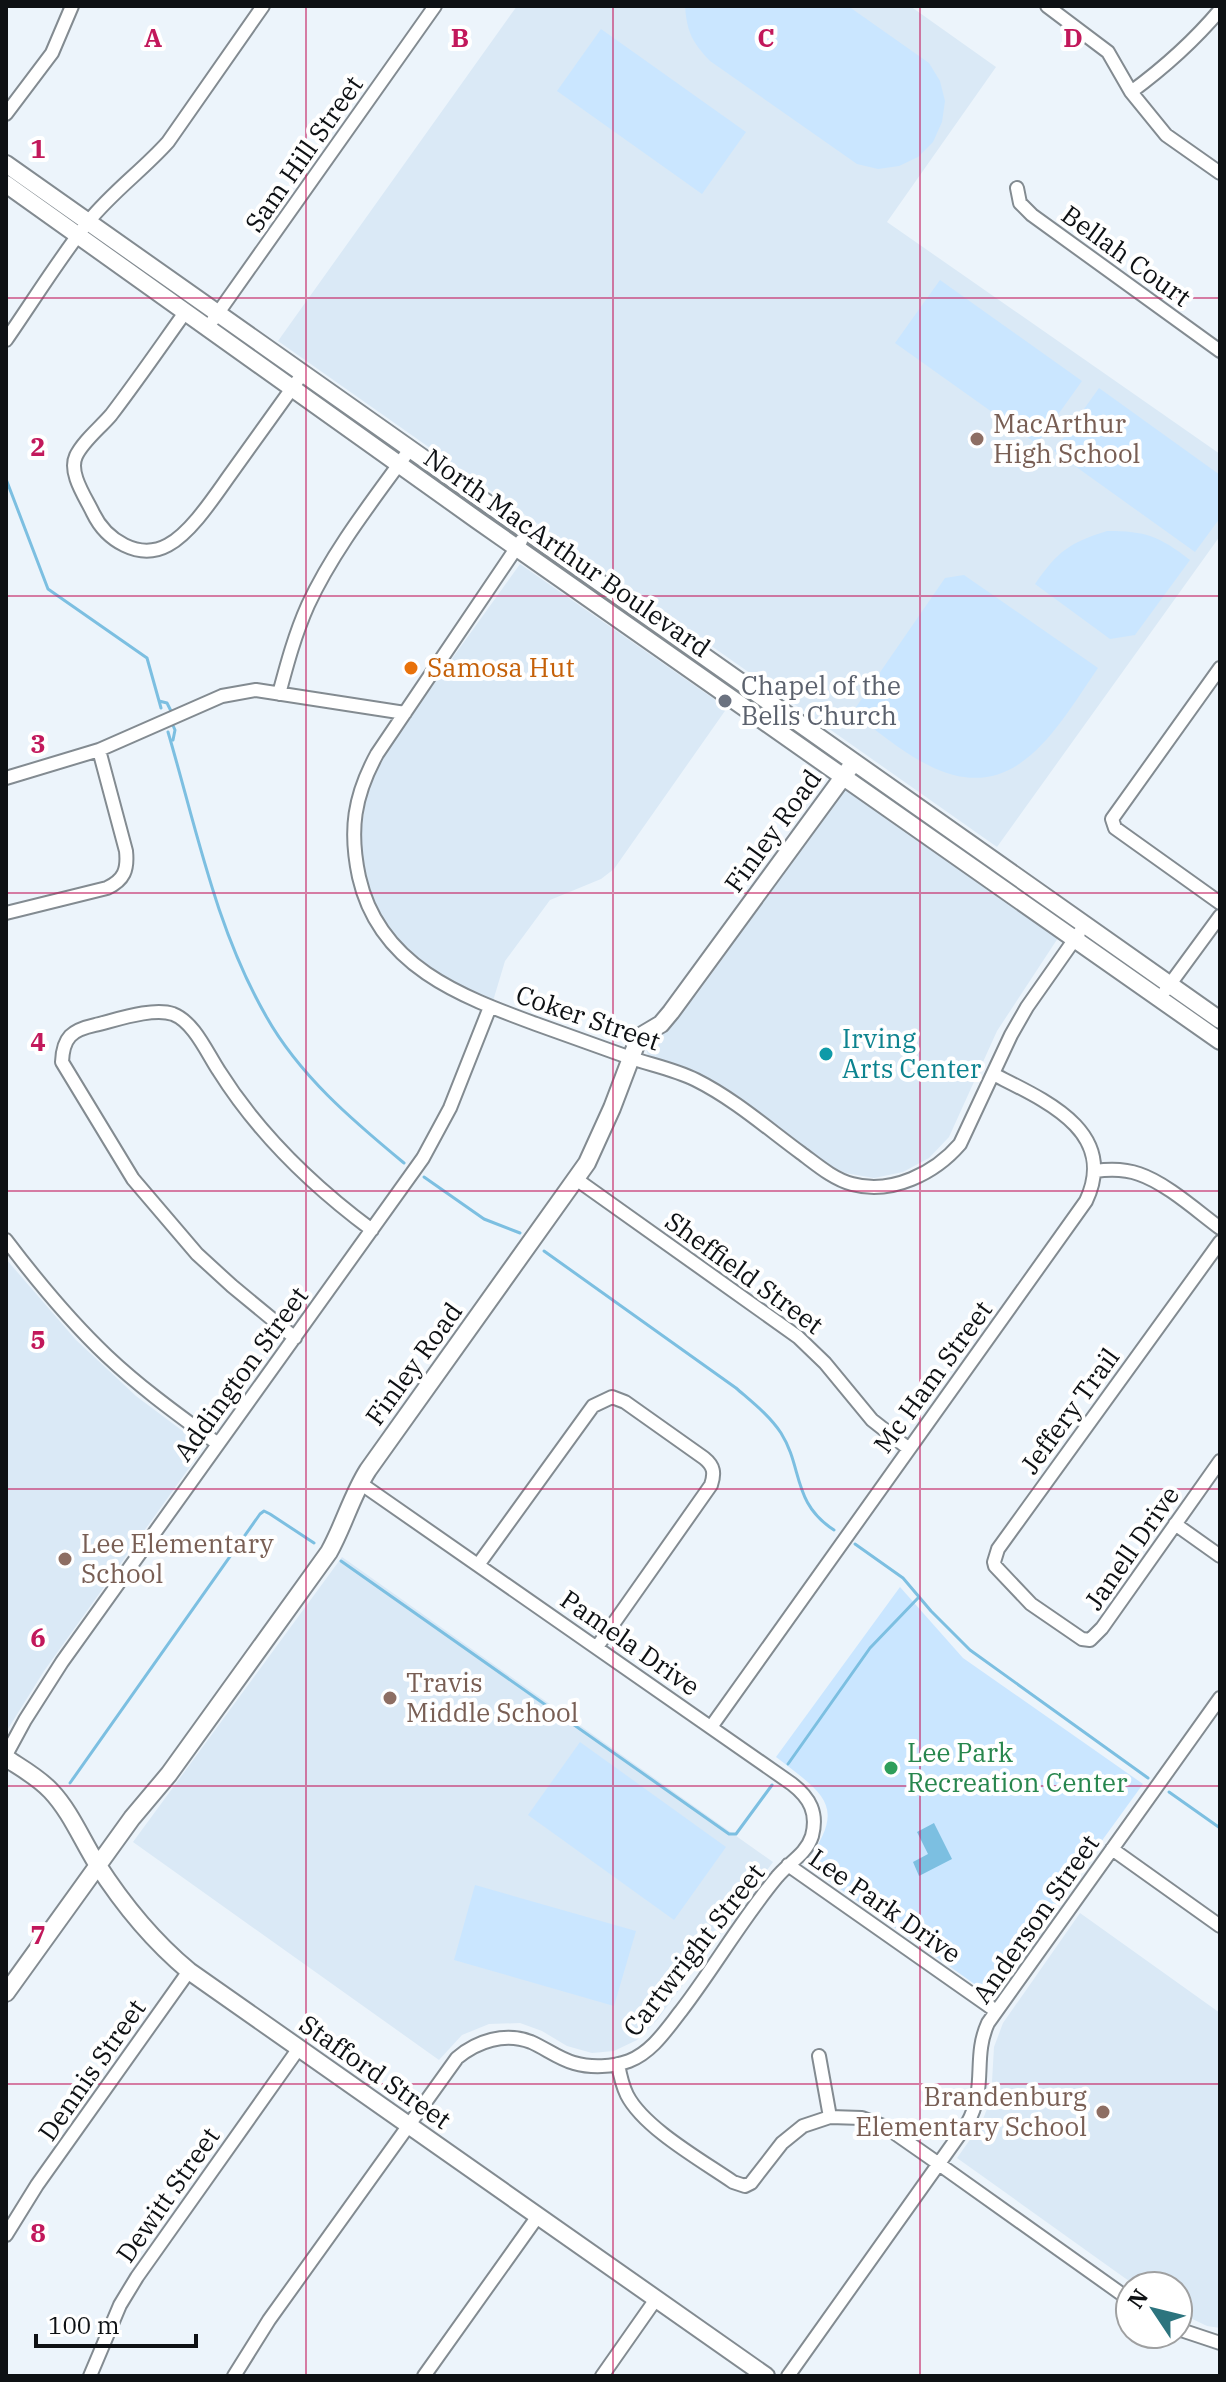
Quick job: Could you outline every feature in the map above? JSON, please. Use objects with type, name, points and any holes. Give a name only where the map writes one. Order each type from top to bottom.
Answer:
[{"type":"main road","name":"North MacArthur Boulevard","points":[[6,164],[208,328],[517,548],[1074,939],[1220,1020]]},
{"type":"main road","name":"North MacArthur Boulevard","points":[[6,184],[218,313],[1085,924],[1220,1041]]},
{"type":"main road","points":[[591,600],[602,584]]},
{"type":"main road","points":[[665,652],[676,636]]},
{"type":"main road","points":[[788,738],[798,723]]},
{"type":"main road","name":"Finley Road","points":[[6,1993],[329,1552],[360,1483],[576,1179],[596,1146],[639,1037],[661,1024],[671,1012],[854,762]]},
{"type":"main road","name":"Stafford Street","points":[[6,1757],[52,1792],[98,1865],[146,1928],[189,1971],[766,2376]]},
{"type":"street","points":[[6,114],[52,53],[72,6]]},
{"type":"street","points":[[6,340],[84,229],[108,200],[168,142],[263,6]]},
{"type":"street","name":"Sam Hill Street","points":[[208,328],[435,6]]},
{"type":"street","points":[[1048,7],[1108,52],[1131,92],[1166,135],[1220,173]]},
{"type":"street","points":[[1131,92],[1168,65],[1220,10]]},
{"type":"street","name":"Bellah Court","points":[[1017,188],[1020,203],[1032,215],[1220,351]]},
{"type":"street","points":[[186,311],[74,460],[75,473],[94,515],[119,543],[144,550],[159,549],[174,541],[212,499],[303,373]]},
{"type":"street","points":[[279,694],[297,632],[315,591],[350,534],[410,449]]},
{"type":"street","name":"Coker Street","points":[[528,532],[377,754],[358,796],[353,828],[354,851],[362,888],[374,916],[402,955],[427,975],[490,1007],[676,1071],[720,1093],[826,1172],[852,1184],[873,1186],[903,1183],[926,1174],[948,1158],[960,1144],[1011,1035],[1085,924]]},
{"type":"street","points":[[1220,668],[1112,819],[1115,828],[1220,903]]},
{"type":"street","points":[[6,778],[99,750],[222,696],[256,690],[405,713]]},
{"type":"street","points":[[6,913],[107,888],[118,883],[127,869],[126,851],[99,750]]},
{"type":"street","points":[[1165,992],[1220,916]]},
{"type":"street","name":"Addington Street","points":[[6,1757],[25,1720],[62,1662],[434,1140],[490,1007]]},
{"type":"street","points":[[295,1338],[197,1254],[133,1179],[62,1062],[66,1041],[78,1029],[155,1012],[173,1014],[185,1021],[223,1078],[260,1125],[335,1202],[372,1230]]},
{"type":"street","points":[[993,1074],[1038,1097],[1083,1132],[1093,1151],[1095,1171],[1114,1169],[1141,1174],[1220,1228]]},
{"type":"street","name":"Mc Ham Street","points":[[711,1727],[1086,1201],[1094,1185],[1095,1171]]},
{"type":"street","name":"Sheffield Street","points":[[576,1179],[798,1337],[825,1363],[872,1420],[909,1449]]},
{"type":"street","points":[[6,1240],[57,1303],[108,1356],[161,1402],[218,1444]]},
{"type":"street","name":"Jeffery Trail","points":[[1031,1604],[995,1566],[998,1549],[1220,1242]]},
{"type":"street","points":[[478,1565],[593,1406],[612,1397],[625,1402],[712,1464],[714,1475],[711,1485],[597,1647]]},
{"type":"street","name":"Janell Drive","points":[[1031,1604],[1082,1639],[1096,1637],[1220,1461]]},
{"type":"street","name":"Pamela Drive","points":[[360,1483],[803,1793],[814,1813],[811,1840],[797,1859],[788,1865]]},
{"type":"street","points":[[1175,1524],[1220,1556]]},
{"type":"street","name":"Anderson Street","points":[[788,2376],[973,2113],[979,2093],[981,2043],[996,2011],[1220,1698]]},
{"type":"street","points":[[1207,1716],[1220,1725]]},
{"type":"street","points":[[1112,1849],[1220,1926]]},
{"type":"street","name":"Lee Park Drive","points":[[788,1865],[996,2011]]},
{"type":"street","name":"Cartwright Street","points":[[234,2376],[269,2320],[457,2058],[491,2039],[517,2038],[574,2063],[592,2066],[618,2064],[639,2056],[659,2039],[788,1865]]},
{"type":"street","name":"Dennis Street","points":[[6,2235],[37,2185],[189,1971]]},
{"type":"street","name":"Dewitt Street","points":[[90,2376],[120,2305],[137,2277],[299,2048]]},
{"type":"street","points":[[819,2056],[830,2117]]},
{"type":"street","points":[[618,2064],[627,2096],[643,2117],[741,2185],[751,2183],[782,2143],[803,2126],[830,2117],[862,2118],[886,2127],[1114,2289]]},
{"type":"street","points":[[424,2376],[538,2216]]},
{"type":"street","points":[[602,2376],[656,2299]]},
{"type":"street","points":[[1194,2334],[1220,2343]]},
{"type":"shaded area","name":"MacArthur High School","points":[[517,6],[910,6],[996,67],[887,222],[1220,454],[1220,536],[997,847],[278,341]]},
{"type":"shaded area","points":[[685,6],[848,6],[929,63],[940,81],[945,101],[942,122],[933,142],[918,157],[899,166],[878,169],[857,164],[710,61],[692,36]]},
{"type":"shaded area","points":[[601,29],[746,132],[702,194],[557,91]]},
{"type":"shaded area","points":[[940,280],[1082,381],[1037,444],[895,343]]},
{"type":"shaded area","points":[[1099,388],[1220,475],[1220,518],[1195,552],[1054,451]]},
{"type":"shaded area","points":[[1107,531],[1152,536],[1190,560],[1135,635],[1110,639],[1035,584],[1065,550]]},
{"type":"shaded area","points":[[520,564],[727,708],[614,869],[601,879],[550,900],[505,961],[493,1001],[459,988],[419,964],[387,929],[367,886],[360,839],[367,793],[387,749]]},
{"type":"shaded area","points":[[964,575],[1098,668],[1049,736],[1030,756],[1009,770],[986,777],[959,776],[928,765],[852,713],[945,578]]},
{"type":"shaded area","name":"Irving Arts Center","points":[[845,788],[1058,938],[997,1031],[949,1137],[929,1158],[903,1172],[874,1178],[845,1173],[819,1160],[705,1079],[648,1056],[646,1047],[697,994]]},
{"type":"shaded area","name":"Lee Elementary School","points":[[6,1259],[76,1340],[136,1396],[204,1447],[44,1671],[6,1732]]},
{"type":"shaded area","name":"Travis Middle School","points":[[342,1557],[773,1862],[657,2020],[637,2040],[614,2051],[592,2053],[567,2046],[542,2031],[520,2023],[489,2024],[462,2035],[439,2060],[133,1842]]},
{"type":"shaded area","points":[[900,1587],[963,1658],[1143,1784],[990,1995],[805,1864],[826,1828],[828,1815],[825,1803],[818,1792],[776,1757]]},
{"type":"shaded area","points":[[580,1742],[726,1847],[674,1920],[528,1815]]},
{"type":"shaded area","points":[[475,1885],[636,1931],[614,2006],[454,1960]]},
{"type":"shaded area","name":"Brandenburg Elementary School","points":[[1080,1913],[1220,2013],[1220,2328],[1194,2320],[1194,2270],[1114,2270],[957,2158],[981,2124],[991,2099],[994,2047],[1003,2023]]},
{"type":"water","points":[[934,1823],[952,1859],[919,1876],[913,1862],[928,1854],[917,1832]]},
{"type":"waterway","points":[[6,479],[48,589],[147,658],[161,708]]},
{"type":"waterway","points":[[159,701],[167,703],[172,713]]},
{"type":"waterway","points":[[171,721],[175,730],[173,740]]},
{"type":"waterway","points":[[168,732],[220,913],[266,1016],[310,1077],[404,1163]]},
{"type":"waterway","points":[[424,1177],[484,1219],[520,1233]]},
{"type":"waterway","points":[[544,1251],[736,1388],[760,1409],[776,1426],[788,1446],[811,1508],[834,1530]]},
{"type":"waterway","points":[[70,1783],[260,1514],[264,1511],[270,1514],[314,1543]]},
{"type":"waterway","points":[[855,1544],[903,1578],[970,1650],[1148,1778]]},
{"type":"waterway","points":[[341,1561],[729,1834],[736,1834],[772,1785]]},
{"type":"waterway","points":[[788,1764],[870,1648],[918,1598]]},
{"type":"waterway","points":[[1169,1792],[1220,1828]]},
{"type":"place","name":"MacArthur High School","points":[[977,439]]},
{"type":"place","name":"Samosa Hut","points":[[411,668]]},
{"type":"place","name":"Chapel of the Bells Church","points":[[725,701]]},
{"type":"place","name":"Irving Arts Center","points":[[826,1054]]},
{"type":"place","name":"Lee Elementary School","points":[[65,1559]]},
{"type":"place","name":"Travis Middle School","points":[[390,1698]]},
{"type":"place","name":"Lee Park Recreation Center","points":[[891,1768]]},
{"type":"place","name":"Brandenburg Elementary School","points":[[1103,2112]]}]
